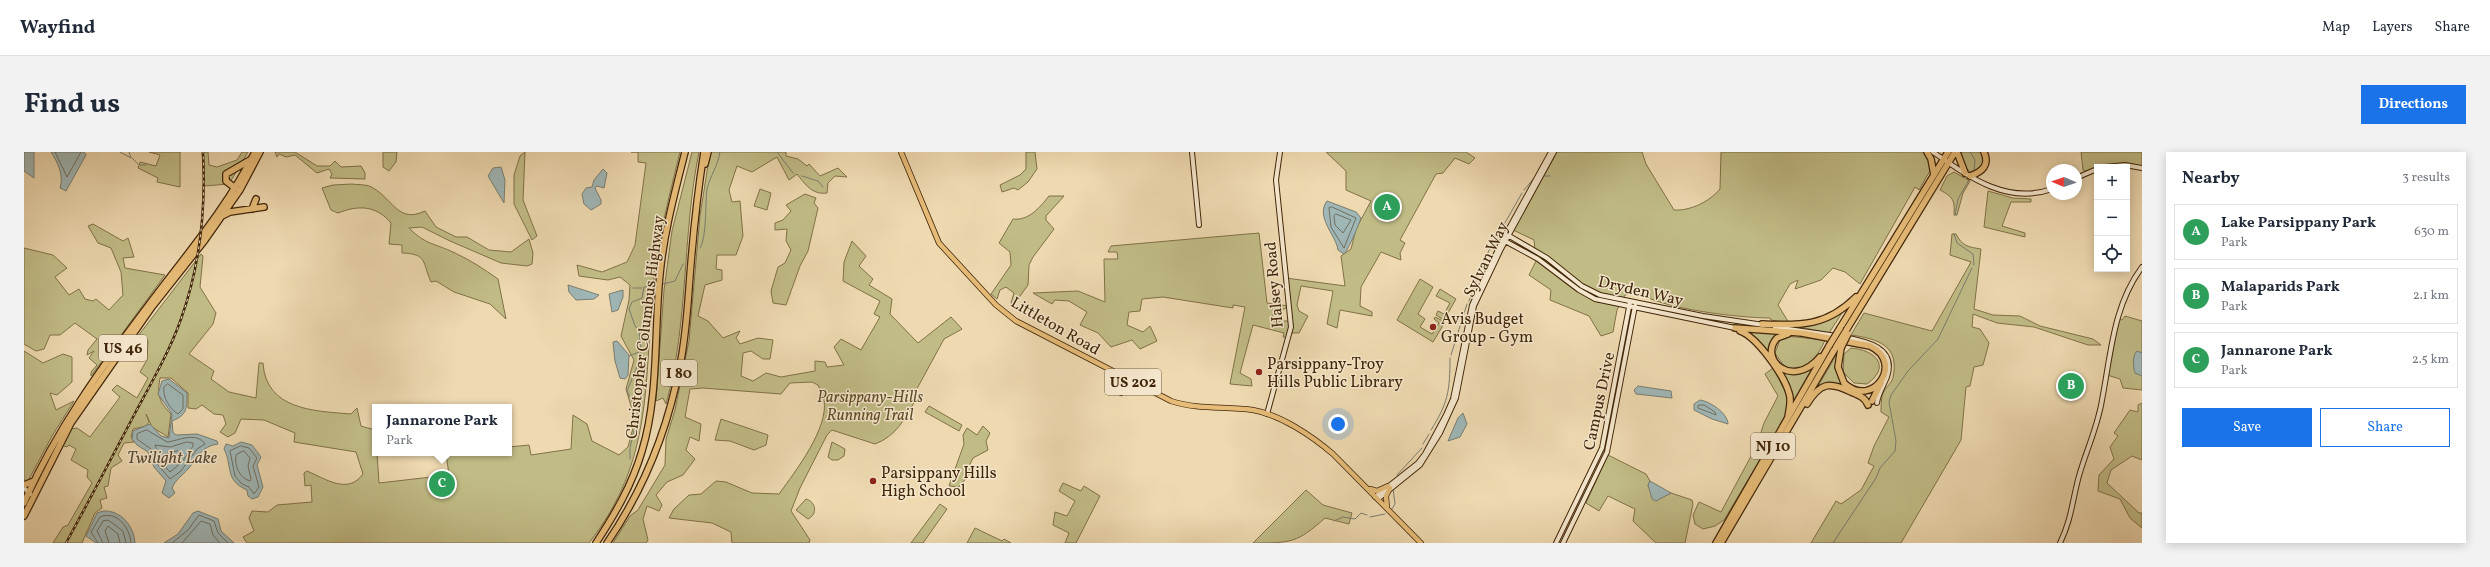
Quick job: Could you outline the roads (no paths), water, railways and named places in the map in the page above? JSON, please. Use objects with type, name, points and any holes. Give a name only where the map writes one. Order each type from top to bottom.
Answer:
[{"type":"highway","name":"US 46","points":[[24,516],[35,481],[73,413],[148,305],[181,265],[235,188],[255,152]]},
{"type":"highway","name":"US 46","points":[[24,503],[31,494],[74,418],[152,306],[180,274],[240,190],[260,152]]},
{"type":"highway","name":"Christopher Columbus Highway","points":[[596,543],[626,493],[639,462],[647,433],[652,388],[660,273],[666,233],[684,152]]},
{"type":"highway","name":"Christopher Columbus Highway","points":[[607,543],[643,480],[671,406],[686,327],[698,188],[704,152]]},
{"type":"highway","points":[[698,188],[708,152]]},
{"type":"highway","points":[[1927,152],[1931,159],[1934,175]]},
{"type":"highway","name":"NJ 10","points":[[1721,543],[1800,409],[1839,348],[1850,323],[1946,161],[1948,152]]},
{"type":"highway","points":[[1956,152],[1965,173]]},
{"type":"highway","name":"NJ 10","points":[[1716,543],[1862,292],[1934,175],[1956,152]]},
{"type":"highway","points":[[1970,176],[1978,173],[1984,168],[1986,159],[1984,152]]},
{"type":"highway","points":[[235,188],[226,181],[226,174],[252,159]]},
{"type":"highway","points":[[252,209],[256,199]]},
{"type":"highway","points":[[219,219],[230,212],[264,207]]},
{"type":"highway","points":[[1762,324],[1796,326],[1828,318],[1842,311],[1862,292]]},
{"type":"highway","points":[[1735,328],[1810,334],[1874,348],[1885,362],[1883,377],[1872,403],[1840,386],[1830,385],[1818,389],[1806,405],[1800,409]]},
{"type":"highway","points":[[1735,328],[1756,341],[1786,386],[1790,402],[1787,422]]},
{"type":"highway","points":[[1810,334],[1784,334],[1777,338],[1772,351],[1777,365],[1786,371],[1801,372],[1815,363],[1829,347]]},
{"type":"highway","points":[[1839,348],[1838,371],[1848,386],[1858,390],[1869,390],[1876,386],[1883,377]]},
{"type":"highway","points":[[24,487],[35,481]]},
{"type":"main road","name":"Littleton Road","points":[[901,152],[939,242],[996,305],[1024,326],[1173,402],[1267,414],[1320,444],[1367,488],[1421,543]]},
{"type":"main road","points":[[1121,393],[1125,386],[1123,377]]},
{"type":"main road","points":[[1367,488],[1377,491],[1389,487]]},
{"type":"main road","points":[[1387,508],[1386,496],[1389,487]]},
{"type":"street","points":[[1192,152],[1199,225]]},
{"type":"street","name":"Halsey Road","points":[[1267,414],[1292,327],[1276,180],[1280,152]]},
{"type":"street","points":[[1933,152],[1988,186],[2020,194],[2046,190]]},
{"type":"street","name":"Sylvan Way","points":[[1377,498],[1424,460],[1450,412],[1456,398],[1474,306],[1493,262],[1552,154]]},
{"type":"street","points":[[2130,166],[2142,168]]},
{"type":"street","points":[[2082,175],[2094,170]]},
{"type":"street","name":"Dryden Way","points":[[1508,235],[1547,258],[1588,290],[1606,297],[1817,332],[1876,345],[1884,353],[1889,366],[1887,376],[1872,403]]},
{"type":"street","name":"Dryden Way","points":[[1504,241],[1538,259],[1587,295],[1604,302],[1735,328]]},
{"type":"street","points":[[2060,543],[2071,520],[2079,476],[2101,408],[2115,323],[2129,290],[2142,267]]},
{"type":"street","name":"Campus Drive","points":[[1556,543],[1602,448],[1630,302]]},
{"type":"street","name":"Campus Drive","points":[[1563,543],[1607,452],[1635,303]]},
{"type":"street","points":[[24,487],[31,494]]},
{"type":"water","points":[[24,152],[34,152],[34,178],[24,171]]},
{"type":"water","points":[[51,152],[84,152],[86,155],[66,191],[60,188],[60,169]]},
{"type":"water","points":[[501,167],[505,180],[504,203],[488,176],[493,168]]},
{"type":"water","points":[[603,169],[607,173],[604,188],[597,186],[595,188],[601,200],[601,204],[591,210],[584,204],[582,194],[586,188],[592,187],[594,180]]},
{"type":"water","points":[[1327,201],[1356,212],[1361,218],[1351,243],[1344,254],[1338,250],[1325,220],[1323,213]]},
{"type":"water","points":[[568,285],[599,295],[594,299],[576,300],[569,292]]},
{"type":"water","points":[[623,290],[623,297],[618,310],[612,312],[609,294]]},
{"type":"water","points":[[617,341],[629,355],[628,375],[625,379],[620,378],[615,361],[613,342]]},
{"type":"water","points":[[2137,351],[2142,353],[2142,376],[2134,371],[2133,365],[2135,353]]},
{"type":"water","name":"Twilight Lake","points":[[169,379],[187,393],[185,411],[181,416],[172,421],[173,432],[176,435],[197,434],[217,441],[218,444],[208,447],[200,453],[188,469],[175,482],[172,488],[175,493],[169,498],[162,493],[166,481],[154,467],[148,452],[137,445],[132,439],[133,431],[150,424],[161,436],[169,438],[172,414],[158,394],[162,381]]},
{"type":"water","points":[[1638,386],[1671,391],[1672,398],[1636,394],[1634,390]]},
{"type":"water","points":[[1700,400],[1722,412],[1728,424],[1712,419],[1694,410],[1694,404]]},
{"type":"water","points":[[1463,413],[1467,424],[1460,437],[1448,441],[1458,418]]},
{"type":"water","points":[[241,442],[252,445],[261,457],[257,465],[263,487],[258,497],[252,499],[248,496],[247,490],[235,482],[232,477],[227,455],[224,449],[226,444],[233,446]]},
{"type":"water","points":[[1650,481],[1671,493],[1656,501],[1652,499],[1648,485]]},
{"type":"water","points":[[103,511],[115,513],[125,520],[132,531],[135,543],[96,543],[86,536],[97,513]]},
{"type":"water","points":[[198,511],[218,519],[221,531],[234,543],[164,543],[178,534],[193,513]]},
{"type":"waterway","points":[[120,152],[131,158],[129,152]]},
{"type":"waterway","points":[[700,248],[705,228],[707,189],[718,162],[720,152]]},
{"type":"waterway","points":[[777,152],[793,173]]},
{"type":"waterway","points":[[1970,152],[1975,160],[1974,171]]},
{"type":"waterway","points":[[132,158],[138,164]]},
{"type":"waterway","points":[[140,165],[146,165]]},
{"type":"waterway","points":[[802,176],[818,181],[823,187]]},
{"type":"waterway","points":[[1543,176],[1550,176]]},
{"type":"waterway","points":[[1524,190],[1535,177]]},
{"type":"waterway","points":[[1955,215],[1958,199],[1969,180]]},
{"type":"waterway","points":[[1486,256],[1522,193]]},
{"type":"waterway","points":[[1954,234],[1957,243],[1973,254],[1974,265]]},
{"type":"waterway","points":[[1469,301],[1484,259]]},
{"type":"waterway","points":[[663,284],[675,281],[683,264]]},
{"type":"waterway","points":[[1833,543],[1876,478],[1880,468],[1895,451],[1896,441],[1889,402],[1891,395],[1908,371],[1938,339],[1972,268]]},
{"type":"waterway","points":[[630,459],[630,448],[638,413],[627,391],[637,367],[642,361],[639,330],[635,326],[629,309],[632,302],[642,298],[644,287],[655,286]]},
{"type":"waterway","points":[[633,288],[642,288]]},
{"type":"waterway","points":[[1451,355],[1467,304]]},
{"type":"waterway","points":[[629,356],[639,352]]},
{"type":"waterway","points":[[1431,430],[1437,421],[1447,396],[1450,358]]},
{"type":"waterway","points":[[1423,444],[1429,434]]},
{"type":"waterway","points":[[1397,475],[1422,448]]},
{"type":"waterway","points":[[1392,509],[1395,504],[1393,488]]},
{"type":"waterway","points":[[1334,521],[1343,517],[1355,519],[1361,513],[1367,515]]},
{"type":"waterway","points":[[1370,517],[1385,514]]},
{"type":"railway","points":[[66,543],[159,369],[181,319],[193,279],[200,237],[204,195],[203,152]]},
{"type":"place","name":"Lake Parsippany Park","points":[[1387,207]]},
{"type":"place","name":"Avis Budget Group - Gym","points":[[1433,327]]},
{"type":"place","name":"Parsippany-Troy Hills Public Library","points":[[1259,372]]},
{"type":"place","name":"Malaparids Park","points":[[2071,386]]},
{"type":"place","name":"Parsippany Hills High School","points":[[873,481]]},
{"type":"place","name":"Jannarone Park","points":[[442,484]]},
{"type":"park label","name":"Parsippany-Hills Running Trail","points":[[870,405]]}]
